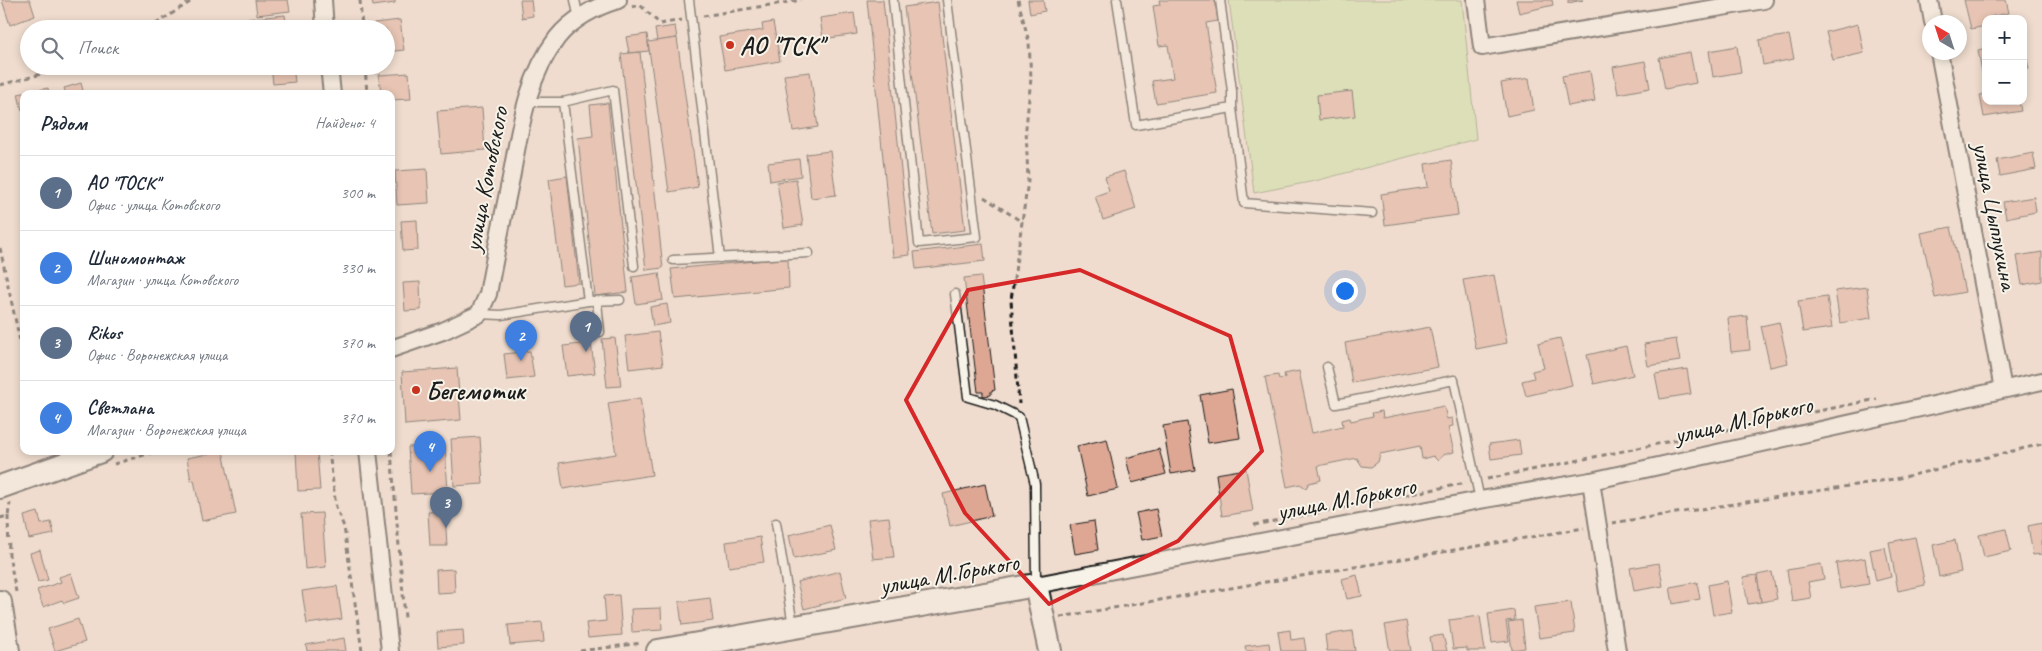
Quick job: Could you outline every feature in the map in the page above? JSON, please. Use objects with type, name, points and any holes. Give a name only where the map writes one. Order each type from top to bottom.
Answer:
[{"type":"street","points":[[323,0],[325,20]]},
{"type":"street","name":"улица Котовского","points":[[479,314],[488,294],[526,102],[542,63],[558,37],[579,19],[603,4],[618,0]]},
{"type":"street","points":[[1476,0],[1482,47],[1764,0]]},
{"type":"street","points":[[1929,0],[1932,15]]},
{"type":"street","name":"улица Цыплухина","points":[[1941,60],[2003,389]]},
{"type":"street","points":[[330,75],[332,90]]},
{"type":"street","points":[[395,348],[443,330],[479,314]]},
{"type":"street","name":"улица М.Горького","points":[[652,647],[794,627],[1036,585],[1480,500],[1591,481],[2042,381]]},
{"type":"street","points":[[0,487],[90,455]]},
{"type":"street","points":[[368,455],[390,651]]},
{"type":"street","points":[[1591,481],[1618,651]]},
{"type":"street","points":[[1036,585],[1050,651]]},
{"type":"street","points":[[8,598],[8,651]]},
{"type":"lane","points":[[575,0],[579,19]]},
{"type":"lane","points":[[689,0],[720,258]]},
{"type":"lane","points":[[893,0],[919,243],[977,237],[947,0]]},
{"type":"lane","points":[[1117,0],[1136,125],[1232,108]]},
{"type":"lane","points":[[1220,0],[1244,203],[1372,213]]},
{"type":"lane","points":[[526,102],[563,102],[613,90],[634,266]]},
{"type":"lane","points":[[563,102],[588,302]]},
{"type":"lane","points":[[673,260],[809,253]]},
{"type":"lane","points":[[955,294],[968,397],[995,405],[1019,417],[1035,484],[1036,585]]},
{"type":"lane","points":[[479,314],[501,314],[588,302],[620,300]]},
{"type":"lane","points":[[597,302],[600,332]]},
{"type":"lane","points":[[1327,367],[1336,404],[1454,380],[1480,500]]},
{"type":"lane","points":[[776,523],[794,627]]},
{"type":"path","points":[[162,20],[194,0]]},
{"type":"path","points":[[360,0],[361,20]]},
{"type":"path","points":[[696,17],[801,0]]},
{"type":"path","points":[[1018,0],[1029,42],[1031,78],[1026,128],[1028,180],[1011,300],[1018,375],[1019,417]]},
{"type":"path","points":[[640,5],[660,24],[687,19]]},
{"type":"path","points":[[0,86],[40,75]]},
{"type":"path","points":[[366,75],[367,90]]},
{"type":"path","points":[[970,187],[1022,222]]},
{"type":"path","points":[[0,248],[20,341]]},
{"type":"path","points":[[1247,526],[1881,398]]},
{"type":"path","points":[[1055,618],[1598,525],[1900,478],[2042,444]]},
{"type":"path","points":[[330,455],[336,507],[344,527],[362,651]]},
{"type":"path","points":[[391,455],[405,622]]},
{"type":"path","points":[[8,516],[8,598]]},
{"type":"path","points":[[580,651],[652,647]]},
{"type":"highlighted area","points":[[1080,270],[1230,336],[1262,451],[1178,541],[1049,604],[965,513],[906,400],[968,290]]},
{"type":"green space","points":[[1229,0],[1462,0],[1476,139],[1315,181],[1254,193]]},
{"type":"building","points":[[2,0],[30,0],[35,16],[10,25]]},
{"type":"building","points":[[255,0],[288,0],[290,11],[257,15]]},
{"type":"building","points":[[372,0],[395,0],[395,3],[373,6]]},
{"type":"building","points":[[520,0],[531,0],[533,16],[522,18]]},
{"type":"building","points":[[867,0],[883,0],[910,255],[893,257]]},
{"type":"building","points":[[1028,0],[1043,0],[1045,11],[1030,14]]},
{"type":"building","points":[[1159,0],[1215,0],[1218,21],[1206,23],[1217,93],[1156,103],[1152,81],[1173,78],[1168,45],[1159,46],[1153,6],[1160,5]]},
{"type":"building","points":[[1516,0],[1552,0],[1553,5],[1519,13]]},
{"type":"building","points":[[1568,0],[1583,0],[1568,3]]},
{"type":"building","points":[[1964,0],[2006,0],[2009,13],[1982,15],[1982,27],[1971,29]]},
{"type":"building","points":[[938,2],[965,230],[932,234],[904,7]]},
{"type":"building","points":[[854,13],[857,34],[823,39],[820,18]]},
{"type":"building","points":[[285,15],[286,20],[245,20]]},
{"type":"building","points":[[400,20],[404,50],[395,51],[395,21]]},
{"type":"building","points":[[773,22],[780,61],[725,70],[719,37],[763,30],[762,24]]},
{"type":"building","points":[[1858,24],[1864,53],[1833,60],[1826,32]]},
{"type":"building","points":[[675,26],[677,38],[657,41],[655,29]]},
{"type":"building","points":[[647,34],[649,51],[629,53],[626,37]]},
{"type":"building","points":[[1789,35],[1794,59],[1763,65],[1759,40]]},
{"type":"building","points":[[677,38],[698,187],[669,192],[648,42]]},
{"type":"building","points":[[1737,46],[1741,72],[1713,77],[1709,51]]},
{"type":"building","points":[[1982,49],[1982,72],[1978,50]]},
{"type":"building","points":[[640,52],[663,268],[646,270],[621,54]]},
{"type":"building","points":[[1690,52],[1696,83],[1665,89],[1659,58]]},
{"type":"building","points":[[1645,61],[1650,88],[1618,94],[1613,67]]},
{"type":"building","points":[[1590,71],[1595,101],[1568,106],[1562,76]]},
{"type":"building","points":[[810,72],[818,127],[793,131],[784,75]]},
{"type":"building","points":[[409,73],[411,99],[395,100],[395,90],[381,90],[379,75]]},
{"type":"building","points":[[272,75],[294,75],[295,82],[273,84]]},
{"type":"building","points":[[1529,78],[1534,110],[1507,116],[1501,83]]},
{"type":"building","points":[[81,83],[83,90],[65,90],[64,88]]},
{"type":"building","points":[[1352,91],[1355,116],[1319,120],[1317,95]]},
{"type":"building","points":[[1980,95],[1982,95],[1982,105],[2020,105],[2021,111],[1984,117]]},
{"type":"building","points":[[608,103],[628,292],[595,296],[578,138],[593,136],[590,105]]},
{"type":"building","points":[[482,108],[485,150],[441,154],[437,111]]},
{"type":"building","points":[[830,151],[836,195],[811,198],[806,154]]},
{"type":"building","points":[[2033,153],[2036,169],[2000,176],[1997,160]]},
{"type":"building","points":[[799,159],[801,176],[770,181],[768,163]]},
{"type":"building","points":[[1451,160],[1458,215],[1385,225],[1381,194],[1428,187],[1425,164]]},
{"type":"building","points":[[427,169],[429,203],[397,205],[395,171]]},
{"type":"building","points":[[1124,171],[1136,209],[1103,220],[1095,196],[1109,191],[1105,177]]},
{"type":"building","points":[[567,176],[579,283],[562,285],[549,179]]},
{"type":"building","points":[[796,179],[803,225],[784,228],[777,182]]},
{"type":"building","points":[[2034,197],[2036,212],[2006,218],[2003,202]]},
{"type":"building","points":[[417,220],[418,250],[403,251],[401,221]]},
{"type":"building","points":[[1951,227],[1965,292],[1935,298],[1921,233]]},
{"type":"building","points":[[983,244],[985,261],[916,269],[914,252]]},
{"type":"building","points":[[2042,252],[2042,281],[2022,285],[2017,256]]},
{"type":"building","points":[[788,258],[789,288],[675,299],[671,269]]},
{"type":"building","points":[[659,273],[663,300],[636,304],[632,277]]},
{"type":"building","points":[[1494,275],[1507,343],[1476,349],[1463,280]]},
{"type":"building","points":[[981,276],[995,390],[991,391],[991,395],[983,396],[983,392],[978,392],[964,278]]},
{"type":"building","points":[[420,282],[421,310],[405,311],[403,283]]},
{"type":"building","points":[[1867,287],[1871,318],[1840,323],[1835,291]]},
{"type":"building","points":[[1827,297],[1832,328],[1803,332],[1798,301]]},
{"type":"building","points":[[667,304],[670,323],[653,326],[650,307]]},
{"type":"building","points":[[1747,316],[1750,350],[1731,352],[1728,318]]},
{"type":"building","points":[[1779,322],[1788,363],[1770,367],[1761,326]]},
{"type":"building","points":[[1430,327],[1438,367],[1352,383],[1345,343]]},
{"type":"building","points":[[658,332],[663,365],[629,369],[625,336]]},
{"type":"building","points":[[615,338],[621,386],[607,387],[602,339]]},
{"type":"building","points":[[1560,338],[1572,385],[1526,396],[1522,381],[1534,378],[1532,371],[1544,368],[1538,343]]},
{"type":"building","points":[[1676,339],[1680,361],[1648,366],[1644,344]]},
{"type":"building","points":[[591,343],[595,373],[567,376],[563,346]]},
{"type":"building","points":[[1626,346],[1633,375],[1594,384],[1587,355]]},
{"type":"building","points":[[530,351],[534,377],[507,380],[504,354]]},
{"type":"building","points":[[457,368],[461,420],[405,425],[402,372]]},
{"type":"building","points":[[1687,369],[1691,394],[1660,399],[1655,374]]},
{"type":"building","points":[[1299,371],[1312,433],[1343,426],[1342,420],[1350,418],[1351,421],[1373,416],[1372,413],[1382,411],[1383,418],[1444,406],[1447,419],[1452,418],[1453,426],[1448,427],[1454,452],[1443,455],[1438,461],[1433,456],[1422,459],[1420,446],[1380,454],[1378,462],[1371,467],[1362,466],[1357,458],[1318,466],[1321,480],[1309,483],[1306,488],[1300,484],[1287,487],[1265,377],[1278,375],[1279,379],[1285,378],[1284,374]]},
{"type":"building","points":[[1232,389],[1240,438],[1208,443],[1200,395]]},
{"type":"building","points":[[640,398],[652,475],[563,489],[559,463],[616,454],[608,403]]},
{"type":"building","points":[[1187,422],[1195,470],[1171,474],[1163,426]]},
{"type":"building","points":[[480,437],[483,484],[454,486],[451,439]]},
{"type":"building","points":[[1107,439],[1118,489],[1088,496],[1077,446]]},
{"type":"building","points":[[1519,440],[1521,455],[1491,459],[1489,444]]},
{"type":"building","points":[[445,445],[448,492],[411,494],[408,447]]},
{"type":"building","points":[[1159,449],[1166,474],[1132,483],[1126,458]]},
{"type":"building","points":[[202,455],[224,455],[236,514],[202,521],[194,480],[191,481],[187,458]]},
{"type":"building","points":[[296,455],[317,455],[320,490],[298,491]]},
{"type":"building","points":[[1246,469],[1253,511],[1222,516],[1216,474]]},
{"type":"building","points":[[985,484],[992,516],[950,526],[943,494]]},
{"type":"building","points":[[1156,509],[1162,536],[1142,540],[1136,513]]},
{"type":"building","points":[[445,511],[447,546],[430,546],[428,512]]},
{"type":"building","points":[[38,512],[41,524],[51,522],[54,534],[29,539],[24,516]]},
{"type":"building","points":[[322,513],[326,567],[305,569],[301,514]]},
{"type":"building","points":[[889,517],[894,557],[873,559],[868,519]]},
{"type":"building","points":[[1094,521],[1098,550],[1075,554],[1070,525]]},
{"type":"building","points":[[2042,523],[2042,554],[2033,555],[2028,526]]},
{"type":"building","points":[[830,525],[836,550],[794,559],[789,535]]},
{"type":"building","points":[[2006,529],[2011,551],[1984,557],[1979,535]]},
{"type":"building","points":[[760,537],[764,562],[729,567],[726,542]]},
{"type":"building","points":[[1915,537],[1925,585],[1898,591],[1889,542]]},
{"type":"building","points":[[1955,540],[1961,572],[1939,577],[1933,545]]},
{"type":"building","points":[[1885,547],[1891,577],[1876,581],[1870,550]]},
{"type":"building","points":[[40,550],[48,580],[38,582],[30,553]]},
{"type":"building","points":[[1865,558],[1869,584],[1840,589],[1836,563]]},
{"type":"building","points":[[1659,563],[1663,586],[1634,591],[1630,568]]},
{"type":"building","points":[[1821,564],[1824,579],[1808,582],[1811,598],[1792,601],[1787,570]]},
{"type":"building","points":[[454,569],[455,592],[437,593],[436,570]]},
{"type":"building","points":[[840,571],[846,598],[804,609],[797,582]]},
{"type":"building","points":[[1772,572],[1777,599],[1761,602],[1757,575]]},
{"type":"building","points":[[71,573],[79,598],[64,603],[62,600],[43,607],[37,590],[61,582],[59,577]]},
{"type":"building","points":[[1357,575],[1362,596],[1347,599],[1342,579]]},
{"type":"building","points":[[1757,575],[1761,602],[1748,604],[1743,577]]},
{"type":"building","points":[[1727,581],[1732,612],[1713,615],[1708,585]]},
{"type":"building","points":[[1697,582],[1700,599],[1673,604],[1670,587]]},
{"type":"building","points":[[337,586],[342,619],[307,624],[302,591]]},
{"type":"building","points":[[619,595],[622,635],[588,638],[586,623],[606,621],[604,596]]},
{"type":"building","points":[[710,598],[713,621],[682,625],[679,602]]},
{"type":"building","points":[[1571,602],[1575,633],[1539,638],[1534,607]]},
{"type":"building","points":[[661,608],[662,630],[632,632],[631,609]]},
{"type":"building","points":[[1514,610],[1515,620],[1506,621],[1509,641],[1492,643],[1488,614]]},
{"type":"building","points":[[1480,616],[1485,651],[1467,651],[1467,648],[1453,649],[1449,620]]},
{"type":"building","points":[[78,619],[85,642],[55,651],[48,629]]},
{"type":"building","points":[[1522,620],[1525,648],[1512,650],[1508,622]]},
{"type":"building","points":[[1406,621],[1411,651],[1390,651],[1385,625]]},
{"type":"building","points":[[542,622],[544,642],[510,645],[508,625]]},
{"type":"building","points":[[463,630],[464,645],[438,647],[437,632]]},
{"type":"building","points":[[1290,630],[1291,640],[1304,638],[1306,651],[1281,651],[1278,632]]},
{"type":"building","points":[[1352,631],[1355,651],[1327,651],[1325,635]]},
{"type":"building","points":[[1443,635],[1447,651],[1432,651],[1430,637]]},
{"type":"building","points":[[344,638],[346,651],[307,651],[306,645]]},
{"type":"building","points":[[1269,643],[1270,651],[1246,651],[1245,646]]},
{"type":"place","name":"АО \"ТСК\"","points":[[730,45]]},
{"type":"place","name":"АО \"ТОСК\"","points":[[586,352]]},
{"type":"place","name":"Шиномонтаж","points":[[521,361]]},
{"type":"place","name":"Бегемотик","points":[[416,390]]},
{"type":"place","name":"Светлана","points":[[430,472]]},
{"type":"place","name":"Rikos","points":[[446,528]]}]
